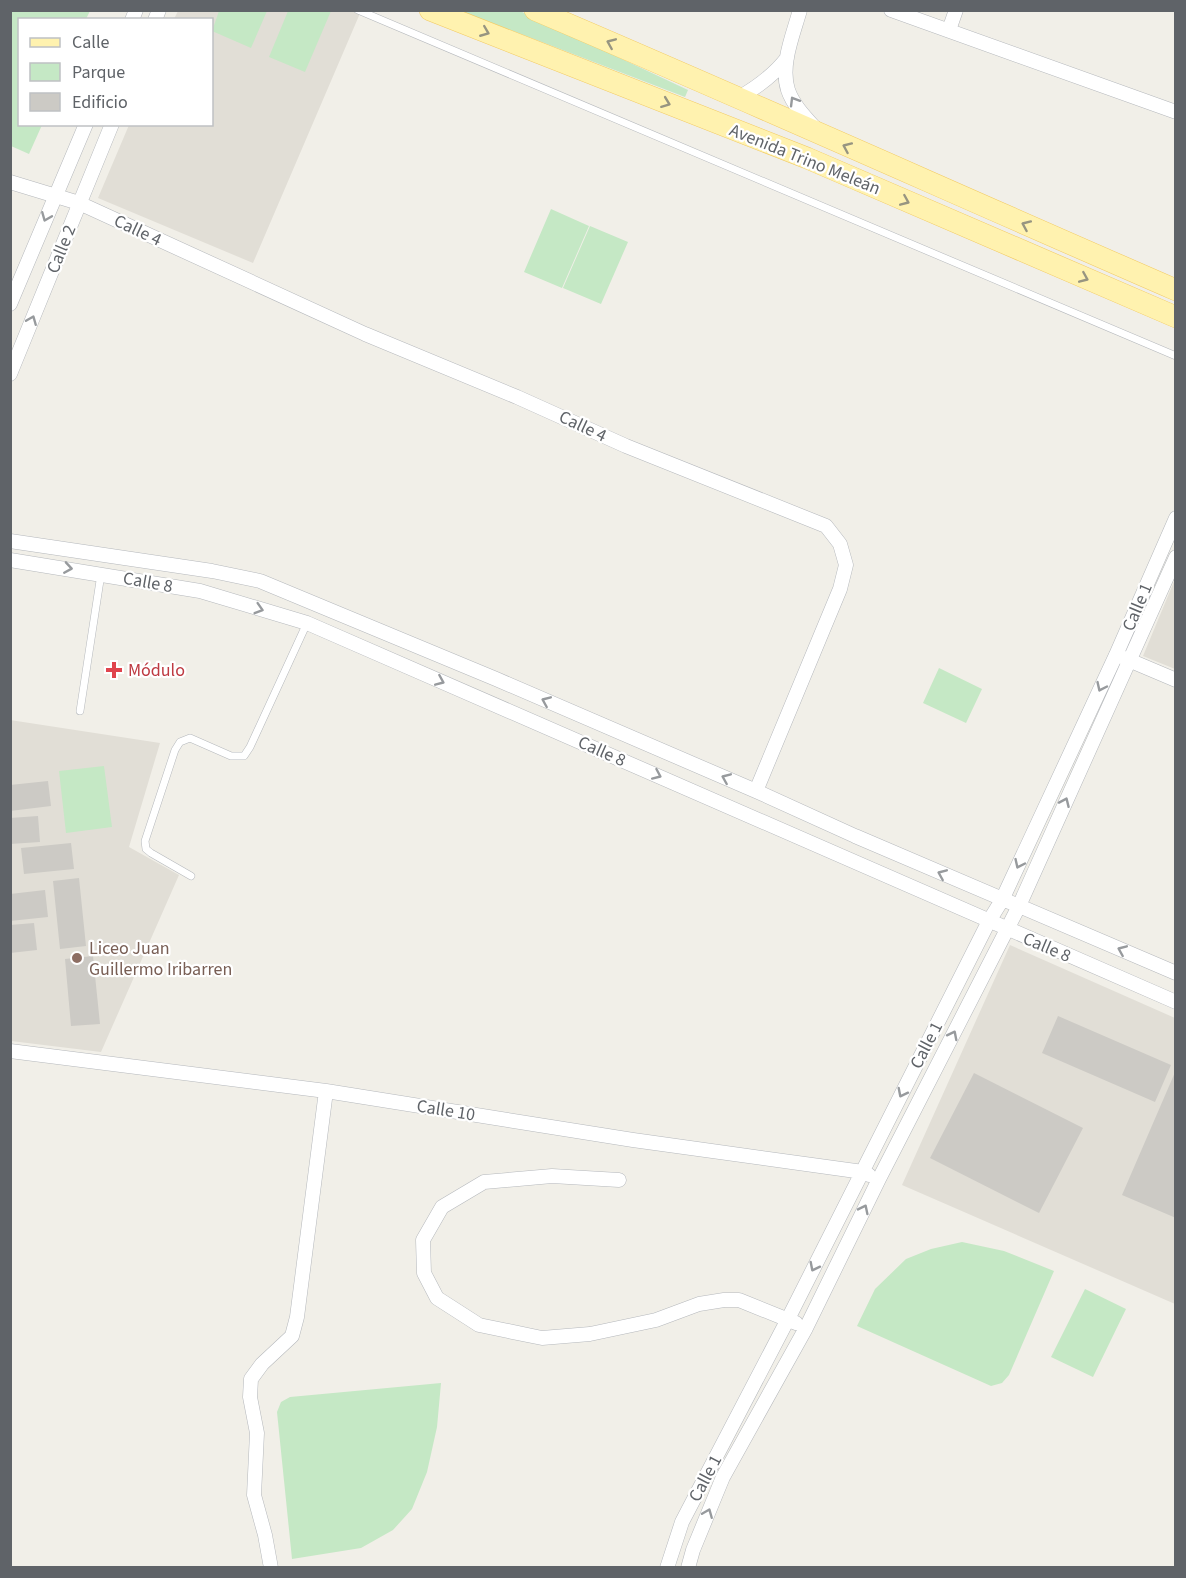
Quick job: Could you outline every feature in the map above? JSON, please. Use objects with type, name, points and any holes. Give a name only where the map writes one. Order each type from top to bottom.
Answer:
[{"type":"main road","name":"Avenida Trino Meleán","points":[[430,10],[807,158],[1176,317]]},
{"type":"main road","name":"Avenida Trino Meleán","points":[[534,10],[740,97],[822,136],[1176,290]]},
{"type":"street","points":[[800,10],[787,58],[788,90],[800,111],[822,136]]},
{"type":"street","points":[[891,10],[1176,112]]},
{"type":"street","points":[[949,30],[956,10]]},
{"type":"street","points":[[740,97],[764,83],[787,58]]},
{"type":"street","name":"Calle 2","points":[[10,304],[85,126]]},
{"type":"street","name":"Calle 2","points":[[10,374],[111,126]]},
{"type":"street","name":"Calle 4","points":[[10,182],[80,203],[365,334],[517,397],[626,446],[826,526],[840,544],[846,564],[840,589],[756,791]]},
{"type":"street","name":"Calle 1","points":[[667,1568],[682,1522],[788,1319],[989,921],[1002,900],[1116,655],[1176,518]]},
{"type":"street","name":"Calle 8","points":[[10,541],[212,571],[260,581],[496,679],[1002,900],[1176,973]]},
{"type":"street","name":"Calle 1","points":[[688,1568],[723,1477],[806,1328],[879,1179],[1019,906],[1176,557]]},
{"type":"street","name":"Calle 8","points":[[10,560],[200,591],[307,623],[1176,1002]]},
{"type":"street","points":[[1116,655],[1176,680]]},
{"type":"street","name":"Calle 10","points":[[10,1051],[326,1091],[633,1140],[863,1172],[879,1179]]},
{"type":"street","points":[[271,1568],[254,1495],[257,1433],[250,1397],[251,1379],[262,1364],[292,1336],[297,1317],[326,1091]]},
{"type":"street","points":[[619,1180],[552,1176],[484,1182],[442,1207],[423,1240],[423,1273],[437,1298],[479,1325],[542,1338],[601,1331],[656,1320],[699,1304],[724,1300],[739,1300],[806,1328]]},
{"type":"lane","points":[[358,10],[1176,356]]},
{"type":"lane","points":[[80,711],[101,574]]},
{"type":"lane","points":[[191,876],[146,849],[145,841],[175,750],[180,741],[190,738],[231,756],[244,756],[307,623]]},
{"type":"shaded area","points":[[178,11],[361,11],[253,263],[98,198],[129,126],[213,126],[213,18],[174,18]]},
{"type":"shaded area","points":[[1175,579],[1175,669],[1143,656]]},
{"type":"shaded area","name":"Liceo Juan Guillermo Iribarren","points":[[10,720],[160,743],[129,847],[179,875],[101,1052],[11,1041]]},
{"type":"shaded area","points":[[1010,945],[1175,1018],[1175,1304],[902,1185]]},
{"type":"green space","points":[[10,11],[90,11],[86,18],[18,18],[18,126],[42,126],[29,154],[11,146]]},
{"type":"green space","points":[[219,11],[267,11],[251,48],[213,31]]},
{"type":"green space","points":[[288,11],[331,11],[305,72],[269,57]]},
{"type":"green space","points":[[461,11],[520,11],[688,90],[685,97]]},
{"type":"green space","points":[[551,209],[589,226],[562,288],[524,272]]},
{"type":"green space","points":[[590,226],[628,242],[601,304],[563,288]]},
{"type":"green space","points":[[939,668],[982,689],[966,723],[923,703]]},
{"type":"green space","points":[[104,766],[112,827],[66,833],[59,771]]},
{"type":"green space","points":[[962,1242],[1004,1251],[1054,1271],[1009,1375],[1002,1383],[991,1386],[857,1326],[875,1289],[906,1259],[931,1249]]},
{"type":"green space","points":[[1085,1289],[1126,1309],[1093,1377],[1051,1357]]},
{"type":"green space","points":[[441,1383],[437,1427],[427,1472],[412,1509],[393,1530],[361,1548],[292,1559],[277,1412],[281,1402],[290,1397]]},
{"type":"building","points":[[48,781],[51,806],[10,811],[10,785]]},
{"type":"building","points":[[38,816],[40,842],[10,844],[10,818]]},
{"type":"building","points":[[71,843],[74,869],[24,874],[21,848]]},
{"type":"building","points":[[79,878],[86,946],[60,949],[53,881]]},
{"type":"building","points":[[45,890],[48,917],[10,921],[10,894]]},
{"type":"building","points":[[34,923],[37,950],[10,953],[10,925]]},
{"type":"building","points":[[93,956],[100,1024],[71,1026],[65,959]]},
{"type":"building","points":[[1058,1016],[1171,1065],[1155,1102],[1042,1053]]},
{"type":"building","points":[[1176,1070],[1176,1218],[1122,1195]]},
{"type":"building","points":[[974,1073],[1083,1128],[1039,1213],[930,1158]]},
{"type":"place","name":"Módulo","points":[[114,670]]},
{"type":"place","name":"Liceo Juan Guillermo Iribarren","points":[[77,958]]}]
